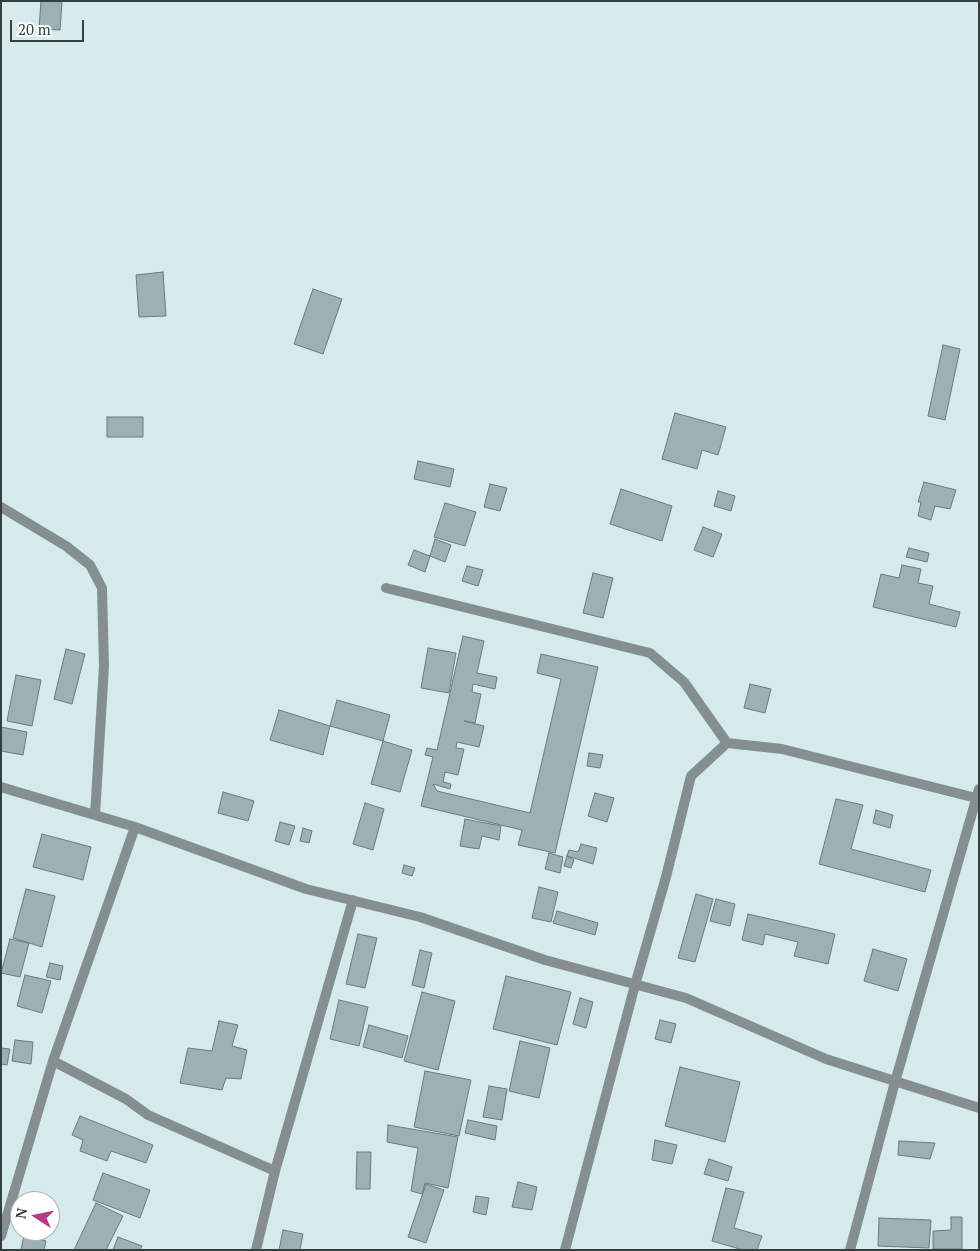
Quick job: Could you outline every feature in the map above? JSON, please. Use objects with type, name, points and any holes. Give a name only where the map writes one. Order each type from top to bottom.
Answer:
[{"type":"street","points":[[1,507],[66,546],[90,565],[102,588],[104,666],[95,815]]},
{"type":"street","points":[[386,588],[650,653],[684,682],[727,743],[782,749],[977,794],[895,1082],[850,1250]]},
{"type":"street","points":[[566,1250],[635,985],[666,877],[691,776],[727,743]]},
{"type":"street","points":[[1,787],[135,828],[306,889],[420,917],[545,960],[686,998],[826,1059],[979,1108]]},
{"type":"street","points":[[1,1236],[54,1061],[135,828]]},
{"type":"street","points":[[256,1250],[275,1171],[353,900]]},
{"type":"street","points":[[54,1061],[126,1099],[148,1115],[275,1171]]},
{"type":"building","points":[[41,1],[62,1],[60,30],[39,29]]},
{"type":"building","points":[[163,272],[166,316],[139,317],[136,275]]},
{"type":"building","points":[[313,289],[342,299],[323,354],[294,344]]},
{"type":"building","points":[[943,345],[960,349],[945,420],[928,416]]},
{"type":"building","points":[[675,413],[726,427],[718,455],[702,450],[697,469],[662,459]]},
{"type":"building","points":[[107,417],[143,417],[143,437],[107,437]]},
{"type":"building","points":[[418,461],[454,469],[450,487],[414,479]]},
{"type":"building","points":[[924,482],[956,490],[950,509],[935,506],[931,520],[918,516],[921,502],[918,502]]},
{"type":"building","points":[[490,484],[507,488],[500,511],[484,507]]},
{"type":"building","points":[[621,489],[672,506],[662,541],[610,524]]},
{"type":"building","points":[[718,491],[735,496],[731,511],[714,506]]},
{"type":"building","points":[[445,503],[476,512],[465,546],[434,537]]},
{"type":"building","points":[[703,527],[722,534],[713,557],[694,550]]},
{"type":"building","points":[[435,539],[451,545],[445,562],[430,556]]},
{"type":"building","points":[[909,548],[929,553],[927,562],[906,557]]},
{"type":"building","points":[[414,550],[430,556],[425,572],[408,565]]},
{"type":"building","points":[[902,565],[921,569],[918,583],[933,586],[929,604],[960,612],[956,627],[873,607],[881,574],[899,578]]},
{"type":"building","points":[[467,566],[483,570],[478,586],[462,581]]},
{"type":"building","points":[[593,573],[613,578],[603,618],[583,613]]},
{"type":"building","points":[[463,636],[484,641],[477,673],[497,677],[495,689],[473,684],[472,692],[481,694],[475,723],[464,721],[484,726],[479,747],[457,742],[456,748],[464,749],[458,775],[445,772],[443,782],[451,784],[450,789],[433,784],[437,791],[530,813],[561,679],[537,673],[541,654],[598,667],[555,853],[518,845],[522,830],[421,806],[433,757],[425,755],[427,748],[437,750]]},
{"type":"building","points":[[428,648],[456,653],[449,693],[421,688]]},
{"type":"building","points":[[66,649],[85,654],[72,704],[54,699]]},
{"type":"building","points":[[16,675],[41,680],[32,726],[7,721]]},
{"type":"building","points":[[750,684],[771,689],[765,713],[744,708]]},
{"type":"building","points":[[337,700],[390,715],[383,741],[330,726]]},
{"type":"building","points":[[279,710],[330,726],[323,755],[270,740]]},
{"type":"building","points":[[1,727],[27,732],[23,755],[1,751]]},
{"type":"building","points":[[383,741],[412,750],[400,792],[371,784]]},
{"type":"building","points":[[589,753],[603,755],[600,768],[587,766]]},
{"type":"building","points":[[223,792],[254,801],[248,821],[218,813]]},
{"type":"building","points":[[595,793],[614,798],[607,822],[588,816]]},
{"type":"building","points":[[836,799],[863,805],[851,849],[931,870],[925,892],[819,864]]},
{"type":"building","points":[[365,803],[384,809],[373,850],[353,844]]},
{"type":"building","points":[[876,810],[893,815],[890,828],[873,823]]},
{"type":"building","points":[[465,819],[501,826],[499,840],[482,836],[479,849],[460,846]]},
{"type":"building","points":[[280,822],[295,826],[289,845],[275,841]]},
{"type":"building","points":[[303,828],[312,831],[309,843],[300,841]]},
{"type":"building","points":[[42,834],[91,847],[83,880],[33,867]]},
{"type":"building","points":[[581,844],[597,848],[593,864],[567,856],[569,850],[578,852]]},
{"type":"building","points":[[549,853],[563,857],[560,873],[545,869]]},
{"type":"building","points":[[567,856],[574,860],[571,868],[564,866]]},
{"type":"building","points":[[404,865],[415,868],[412,876],[402,873]]},
{"type":"building","points":[[539,887],[558,892],[551,922],[532,918]]},
{"type":"building","points":[[26,889],[55,896],[42,947],[13,938]]},
{"type":"building","points":[[696,894],[713,899],[695,962],[678,958]]},
{"type":"building","points":[[716,899],[735,904],[730,926],[710,921]]},
{"type":"building","points":[[557,911],[598,923],[595,935],[553,923]]},
{"type":"building","points":[[748,914],[835,934],[828,964],[794,956],[798,942],[765,934],[763,945],[742,940]]},
{"type":"building","points":[[358,934],[377,938],[365,988],[346,984]]},
{"type":"building","points":[[10,939],[29,943],[20,977],[1,973]]},
{"type":"building","points":[[873,949],[907,959],[898,991],[864,981]]},
{"type":"building","points":[[420,950],[432,953],[424,988],[412,985]]},
{"type":"building","points":[[50,963],[63,966],[60,980],[46,977]]},
{"type":"building","points":[[25,975],[51,981],[42,1013],[17,1006]]},
{"type":"building","points":[[506,976],[571,992],[557,1045],[493,1029]]},
{"type":"building","points":[[422,992],[455,1001],[438,1070],[404,1061]]},
{"type":"building","points":[[580,998],[593,1002],[586,1028],[573,1024]]},
{"type":"building","points":[[339,1000],[368,1007],[359,1046],[330,1039]]},
{"type":"building","points":[[660,1020],[676,1024],[671,1043],[655,1039]]},
{"type":"building","points":[[219,1021],[238,1025],[232,1046],[247,1050],[241,1079],[226,1078],[222,1090],[180,1083],[188,1048],[212,1051]]},
{"type":"building","points":[[369,1025],[408,1036],[402,1058],[363,1047]]},
{"type":"building","points":[[15,1040],[33,1042],[31,1064],[12,1061]]},
{"type":"building","points":[[520,1041],[550,1048],[539,1098],[509,1091]]},
{"type":"building","points":[[1,1048],[10,1049],[7,1065],[1,1064]]},
{"type":"building","points":[[680,1067],[740,1082],[725,1142],[665,1126]]},
{"type":"building","points":[[425,1071],[471,1080],[459,1136],[414,1127]]},
{"type":"building","points":[[489,1086],[507,1089],[502,1120],[483,1117]]},
{"type":"building","points":[[80,1116],[153,1145],[146,1163],[111,1151],[107,1161],[80,1151],[83,1140],[72,1135]]},
{"type":"building","points":[[468,1120],[497,1126],[495,1140],[465,1133]]},
{"type":"building","points":[[388,1125],[458,1137],[448,1188],[425,1183],[422,1194],[411,1191],[418,1148],[387,1142]]},
{"type":"building","points":[[655,1140],[677,1145],[672,1164],[652,1160]]},
{"type":"building","points":[[899,1141],[935,1143],[930,1159],[898,1155]]},
{"type":"building","points":[[357,1152],[371,1152],[370,1189],[356,1189]]},
{"type":"building","points":[[709,1159],[732,1167],[728,1181],[704,1174]]},
{"type":"building","points":[[103,1173],[150,1190],[140,1218],[93,1200]]},
{"type":"building","points":[[518,1182],[537,1187],[532,1210],[512,1207]]},
{"type":"building","points":[[426,1184],[444,1190],[426,1243],[408,1237]]},
{"type":"building","points":[[726,1188],[744,1192],[734,1228],[762,1236],[757,1250],[743,1250],[712,1241]]},
{"type":"building","points":[[476,1196],[489,1198],[486,1215],[473,1212]]},
{"type":"building","points":[[96,1203],[123,1216],[106,1250],[74,1250]]},
{"type":"building","points":[[951,1217],[962,1217],[962,1249],[933,1249],[933,1231],[951,1230]]},
{"type":"building","points":[[879,1218],[931,1220],[929,1248],[878,1246]]},
{"type":"building","points":[[283,1230],[303,1234],[300,1250],[279,1250]]},
{"type":"building","points":[[118,1237],[142,1246],[140,1250],[113,1250]]},
{"type":"building","points":[[23,1241],[46,1241],[44,1250],[21,1250]]}]
